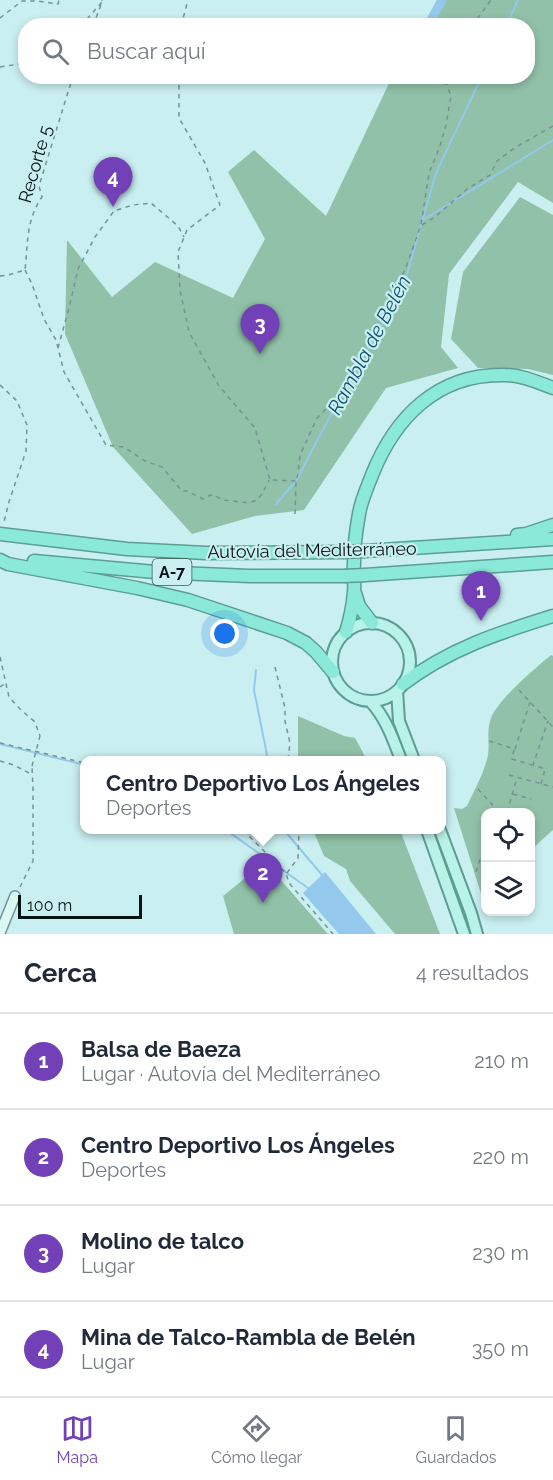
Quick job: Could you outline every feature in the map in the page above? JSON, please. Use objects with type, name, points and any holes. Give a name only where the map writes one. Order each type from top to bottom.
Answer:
[{"type":"highway","points":[[346,632],[354,591],[359,513],[376,465],[396,429],[412,410],[431,395],[465,380],[506,375],[528,379],[550,388]]},
{"type":"highway","points":[[491,544],[510,536],[526,534],[553,525]]},
{"type":"highway","name":"Autovía del Mediterráneo","points":[[0,534],[127,549],[206,553],[343,552],[553,539]]},
{"type":"highway","points":[[0,558],[8,564],[188,600],[287,633],[316,652],[333,672]]},
{"type":"highway","name":"Autovía del Mediterráneo","points":[[0,558],[155,572],[249,576],[344,576],[553,562]]},
{"type":"highway","points":[[354,591],[359,606],[372,623]]},
{"type":"highway","points":[[400,688],[434,662],[472,644],[553,616]]},
{"type":"main road","points":[[400,688],[385,699],[370,701],[350,695],[339,685],[333,672],[333,654],[346,632],[362,624],[372,623],[393,630],[407,648],[409,670],[400,688],[399,721],[412,756]]},
{"type":"main road","points":[[370,701],[386,722],[399,756]]},
{"type":"main road","points":[[428,834],[464,934]]},
{"type":"main road","points":[[441,834],[477,934]]},
{"type":"street","points":[[0,933],[15,896]]},
{"type":"path","points":[[0,18],[22,1],[58,4],[60,0]]},
{"type":"path","points":[[183,18],[188,0]]},
{"type":"path","points":[[478,18],[491,0]]},
{"type":"path","points":[[88,18],[102,1]]},
{"type":"path","points":[[96,18],[102,1]]},
{"type":"path","points":[[0,67],[18,64]]},
{"type":"path","name":"Recorte 5","points":[[25,270],[28,230],[42,197],[39,186],[71,84]]},
{"type":"path","points":[[0,276],[25,270],[44,319],[56,340],[64,372],[106,445],[124,447],[145,461],[162,467],[182,491],[187,491],[202,499],[215,495],[224,500],[255,502],[270,480],[255,428],[219,386],[189,332],[180,290],[178,252],[187,230],[220,205],[205,164],[178,118],[179,84]]},
{"type":"path","points":[[295,514],[300,455],[317,418],[352,383],[387,325],[399,281],[421,225],[429,173],[446,125],[452,96],[447,84]]},
{"type":"path","points":[[421,225],[435,218],[467,189],[490,175],[498,161],[516,147],[553,126]]},
{"type":"path","points":[[57,348],[78,269],[95,237],[114,211],[133,205],[151,203],[178,226],[184,237]]},
{"type":"path","points":[[0,384],[17,401],[27,425],[26,451],[4,522]]},
{"type":"path","points":[[270,480],[296,481]]},
{"type":"path","points":[[0,657],[9,697],[35,723],[40,736],[31,774],[33,861],[15,896]]},
{"type":"path","points":[[275,667],[285,708],[285,721],[290,743],[288,756]]},
{"type":"path","points":[[0,687],[5,679]]},
{"type":"path","points":[[519,690],[553,727]]},
{"type":"path","points":[[530,702],[512,759],[545,769],[541,784]]},
{"type":"path","points":[[533,765],[548,721]]},
{"type":"path","points":[[489,741],[515,749]]},
{"type":"path","points":[[0,743],[80,762]]},
{"type":"path","points":[[0,761],[31,774]]},
{"type":"path","points":[[509,775],[553,787]]},
{"type":"path","points":[[509,808],[518,777]]},
{"type":"path","points":[[478,789],[496,808]]},
{"type":"path","points":[[513,794],[531,799]]},
{"type":"path","points":[[247,834],[286,873],[289,883],[333,934]]},
{"type":"path","points":[[286,873],[298,858],[299,834]]},
{"type":"path","points":[[480,857],[485,862]]},
{"type":"path","points":[[476,872],[480,857]]},
{"type":"green space","points":[[444,0],[553,0],[553,203],[518,182],[449,274],[441,347],[458,368],[386,388],[304,510],[255,516],[192,534],[113,447],[65,334],[67,240],[112,297],[155,262],[233,298],[265,239],[228,172],[254,150],[326,216],[389,84],[535,84],[535,18],[431,18],[444,6]]},
{"type":"green space","points":[[520,197],[553,215],[553,375],[528,369],[478,368],[451,339],[463,272]]},
{"type":"green space","points":[[551,655],[553,656],[553,830],[535,846],[535,808],[481,808],[481,894],[454,808],[462,809],[467,806],[482,774],[488,755],[488,732],[495,711],[501,702]]},
{"type":"green space","points":[[298,716],[344,736],[355,738],[365,756],[298,756]]},
{"type":"green space","points":[[315,834],[402,834],[440,934],[395,934],[350,881],[346,869],[324,856]]},
{"type":"green space","points":[[265,862],[328,934],[234,934],[223,896]]},
{"type":"water","points":[[325,872],[376,934],[339,934],[303,893]]},
{"type":"waterway","points":[[432,18],[442,0]]},
{"type":"waterway","name":"Rambla de Belén","points":[[510,18],[518,0]]},
{"type":"waterway","name":"Rambla de Belén","points":[[276,504],[296,481],[338,401],[404,285],[436,173],[478,84]]},
{"type":"waterway","points":[[423,220],[553,140]]},
{"type":"waterway","name":"Rambla de Belén","points":[[256,670],[254,690],[267,756]]},
{"type":"waterway","points":[[0,744],[80,764]]},
{"type":"waterway","points":[[232,834],[308,888]]},
{"type":"waterway","name":"Rambla de Belén","points":[[287,834],[322,875]]},
{"type":"place","name":"Mina de Talco-Rambla de Belén","points":[[113,207]]},
{"type":"place","name":"Molino de talco","points":[[260,354]]},
{"type":"place","name":"Balsa de Baeza","points":[[481,621]]},
{"type":"place","name":"Centro Deportivo Los Ángeles","points":[[263,903]]}]
